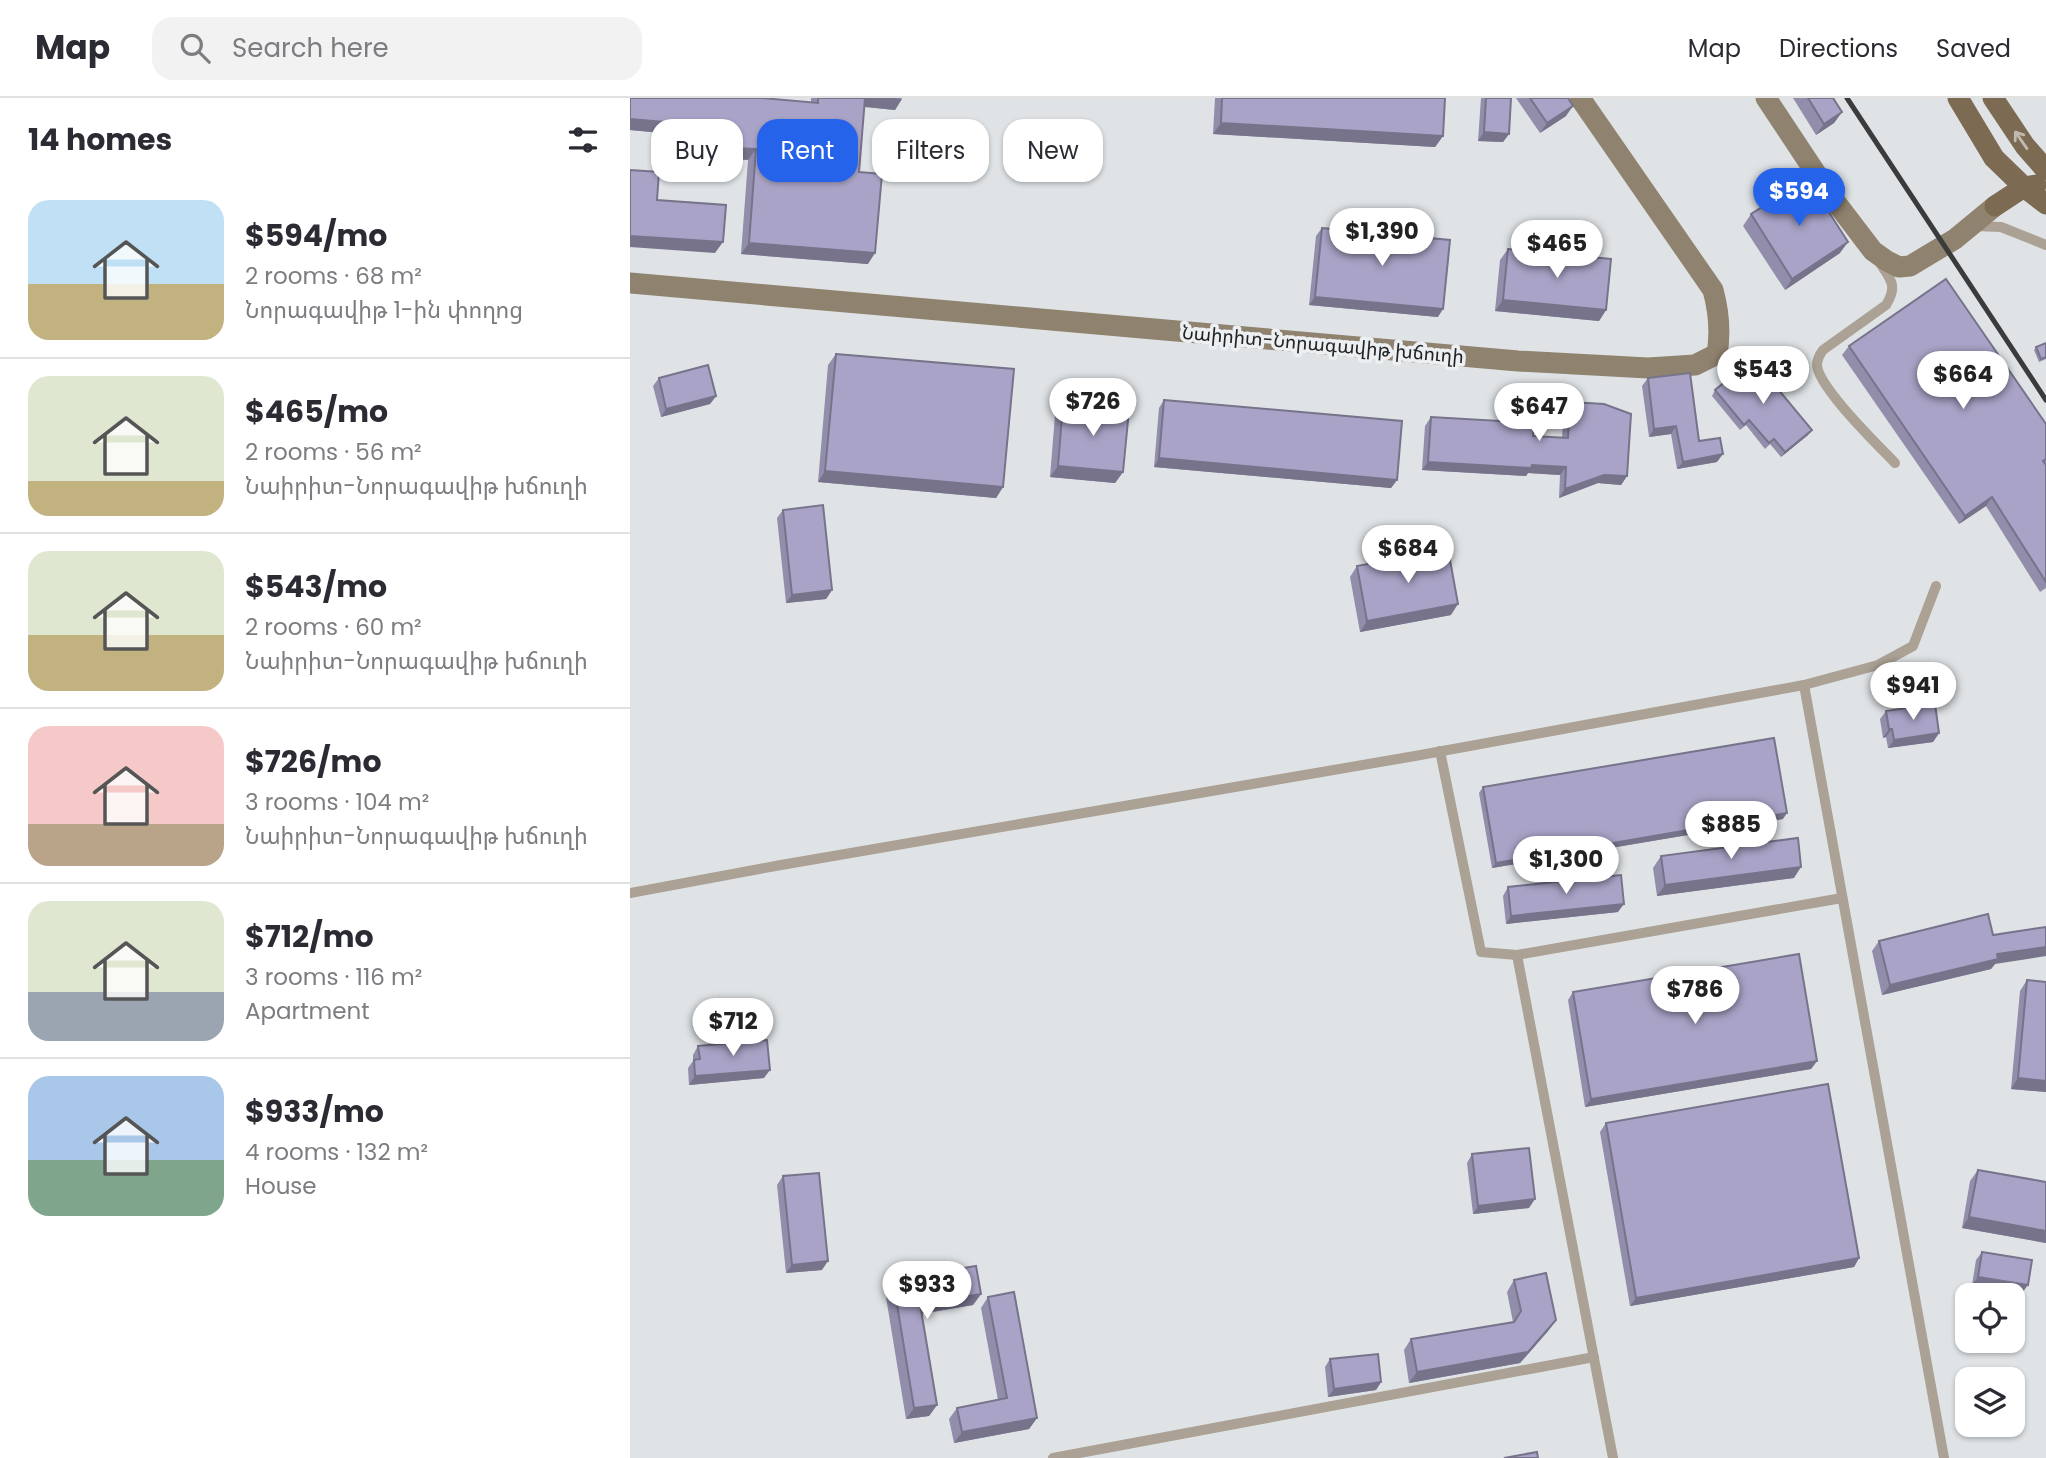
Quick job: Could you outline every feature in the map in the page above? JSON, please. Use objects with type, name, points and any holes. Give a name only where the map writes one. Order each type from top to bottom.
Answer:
[{"type":"main road","points":[[1958,98],[1994,158],[2046,204]]},
{"type":"main road","points":[[1993,98],[2025,146],[2046,170]]},
{"type":"main road","points":[[1994,158],[1998,181],[1995,206]]},
{"type":"main road","points":[[1995,206],[2024,187],[2046,184]]},
{"type":"main road","points":[[1995,206],[2030,207],[2046,212]]},
{"type":"street","name":"Նաիրիտ-Նորագավիթ խճուղի","points":[[630,283],[1518,361],[1648,368],[1695,365],[1717,354],[1719,313],[1713,290],[1580,98]]},
{"type":"street","points":[[1766,98],[1831,196],[1872,251],[1899,267],[1910,266],[1945,246],[1995,206]]},
{"type":"lane","points":[[1970,226],[2001,227],[2046,245]]},
{"type":"lane","points":[[1872,251],[1891,279],[1892,295],[1886,305],[1823,350],[1818,356],[1817,366],[1821,377],[1845,410],[1895,463]]},
{"type":"lane","points":[[630,893],[1804,685],[1878,665],[1913,646],[1936,586]]},
{"type":"lane","points":[[1804,685],[1944,1458]]},
{"type":"lane","points":[[1440,751],[1481,952],[1517,955],[1842,898]]},
{"type":"lane","points":[[1517,955],[1614,1458]]},
{"type":"lane","points":[[1053,1458],[1594,1357]]},
{"type":"building","points":[[630,98],[762,98],[818,103],[818,98],[865,98],[859,172],[872,173],[872,182],[881,182],[875,253],[749,243],[756,149],[743,148],[743,119],[630,119]]},
{"type":"building","points":[[1222,98],[1445,98],[1443,136],[1221,123]]},
{"type":"building","points":[[1486,98],[1511,98],[1509,134],[1484,132]]},
{"type":"building","points":[[1530,98],[1568,98],[1573,106],[1547,123]]},
{"type":"building","points":[[1808,98],[1833,98],[1842,112],[1824,124]]},
{"type":"building","points":[[630,170],[651,171],[651,182],[658,182],[657,200],[726,205],[723,242],[630,236]]},
{"type":"building","points":[[1807,178],[1848,242],[1792,279],[1751,214]]},
{"type":"building","points":[[1322,228],[1450,240],[1443,309],[1315,297]]},
{"type":"building","points":[[1508,249],[1611,259],[1606,310],[1503,300]]},
{"type":"building","points":[[1946,279],[2046,424],[2046,459],[2043,461],[2046,465],[2046,582],[1992,497],[1965,516],[1849,346]]},
{"type":"building","points":[[2046,343],[2046,357],[2041,359],[2036,347]]},
{"type":"building","points":[[836,354],[1014,369],[1003,487],[825,471]]},
{"type":"building","points":[[1753,359],[1812,430],[1785,452],[1774,439],[1769,443],[1749,420],[1744,425],[1715,390]]},
{"type":"building","points":[[708,365],[716,396],[666,409],[659,378]]},
{"type":"building","points":[[1690,373],[1699,441],[1720,438],[1723,454],[1683,462],[1676,426],[1654,429],[1648,378]]},
{"type":"building","points":[[1164,400],[1402,421],[1397,480],[1159,458]]},
{"type":"building","points":[[1570,402],[1604,404],[1631,414],[1627,476],[1604,475],[1565,489],[1566,467],[1532,465],[1531,468],[1428,462],[1431,417],[1534,423],[1533,436],[1568,438]]},
{"type":"building","points":[[1063,404],[1129,410],[1123,472],[1058,466]]},
{"type":"building","points":[[823,505],[832,590],[792,595],[783,510]]},
{"type":"building","points":[[1448,549],[1458,604],[1367,621],[1357,566]]},
{"type":"building","points":[[1935,704],[1939,733],[1894,740],[1886,711]]},
{"type":"building","points":[[1774,738],[1787,813],[1496,863],[1483,787]]},
{"type":"building","points":[[1798,838],[1801,867],[1665,885],[1661,856]]},
{"type":"building","points":[[1621,875],[1624,904],[1511,916],[1508,887]]},
{"type":"building","points":[[1988,914],[1993,935],[2046,927],[2046,947],[1997,954],[1998,959],[1890,985],[1879,941]]},
{"type":"building","points":[[1799,954],[1817,1061],[1591,1099],[1573,992]]},
{"type":"building","points":[[2027,980],[2046,982],[2046,1081],[2018,1078]]},
{"type":"building","points":[[767,1040],[770,1070],[695,1076],[694,1060],[700,1059],[698,1046]]},
{"type":"building","points":[[1828,1084],[1859,1258],[1636,1298],[1606,1123]]},
{"type":"building","points":[[1529,1148],[1535,1199],[1478,1206],[1472,1154]]},
{"type":"building","points":[[1978,1170],[2046,1182],[2046,1231],[1969,1217]]},
{"type":"building","points":[[819,1173],[828,1261],[792,1265],[783,1176]]},
{"type":"building","points":[[1982,1252],[2032,1260],[2028,1285],[1978,1277]]},
{"type":"building","points":[[976,1266],[981,1294],[920,1304],[937,1405],[914,1408],[893,1280]]},
{"type":"building","points":[[1546,1273],[1556,1320],[1528,1352],[1417,1372],[1411,1339],[1514,1322],[1521,1311],[1514,1280]]},
{"type":"building","points":[[1014,1292],[1037,1418],[962,1432],[957,1408],[1007,1398],[988,1297]]},
{"type":"building","points":[[1378,1354],[1381,1382],[1334,1389],[1330,1359]]},
{"type":"building","points":[[1537,1452],[1538,1458],[1504,1458]]},
{"type":"railway","points":[[1847,98],[2046,400]]}]
